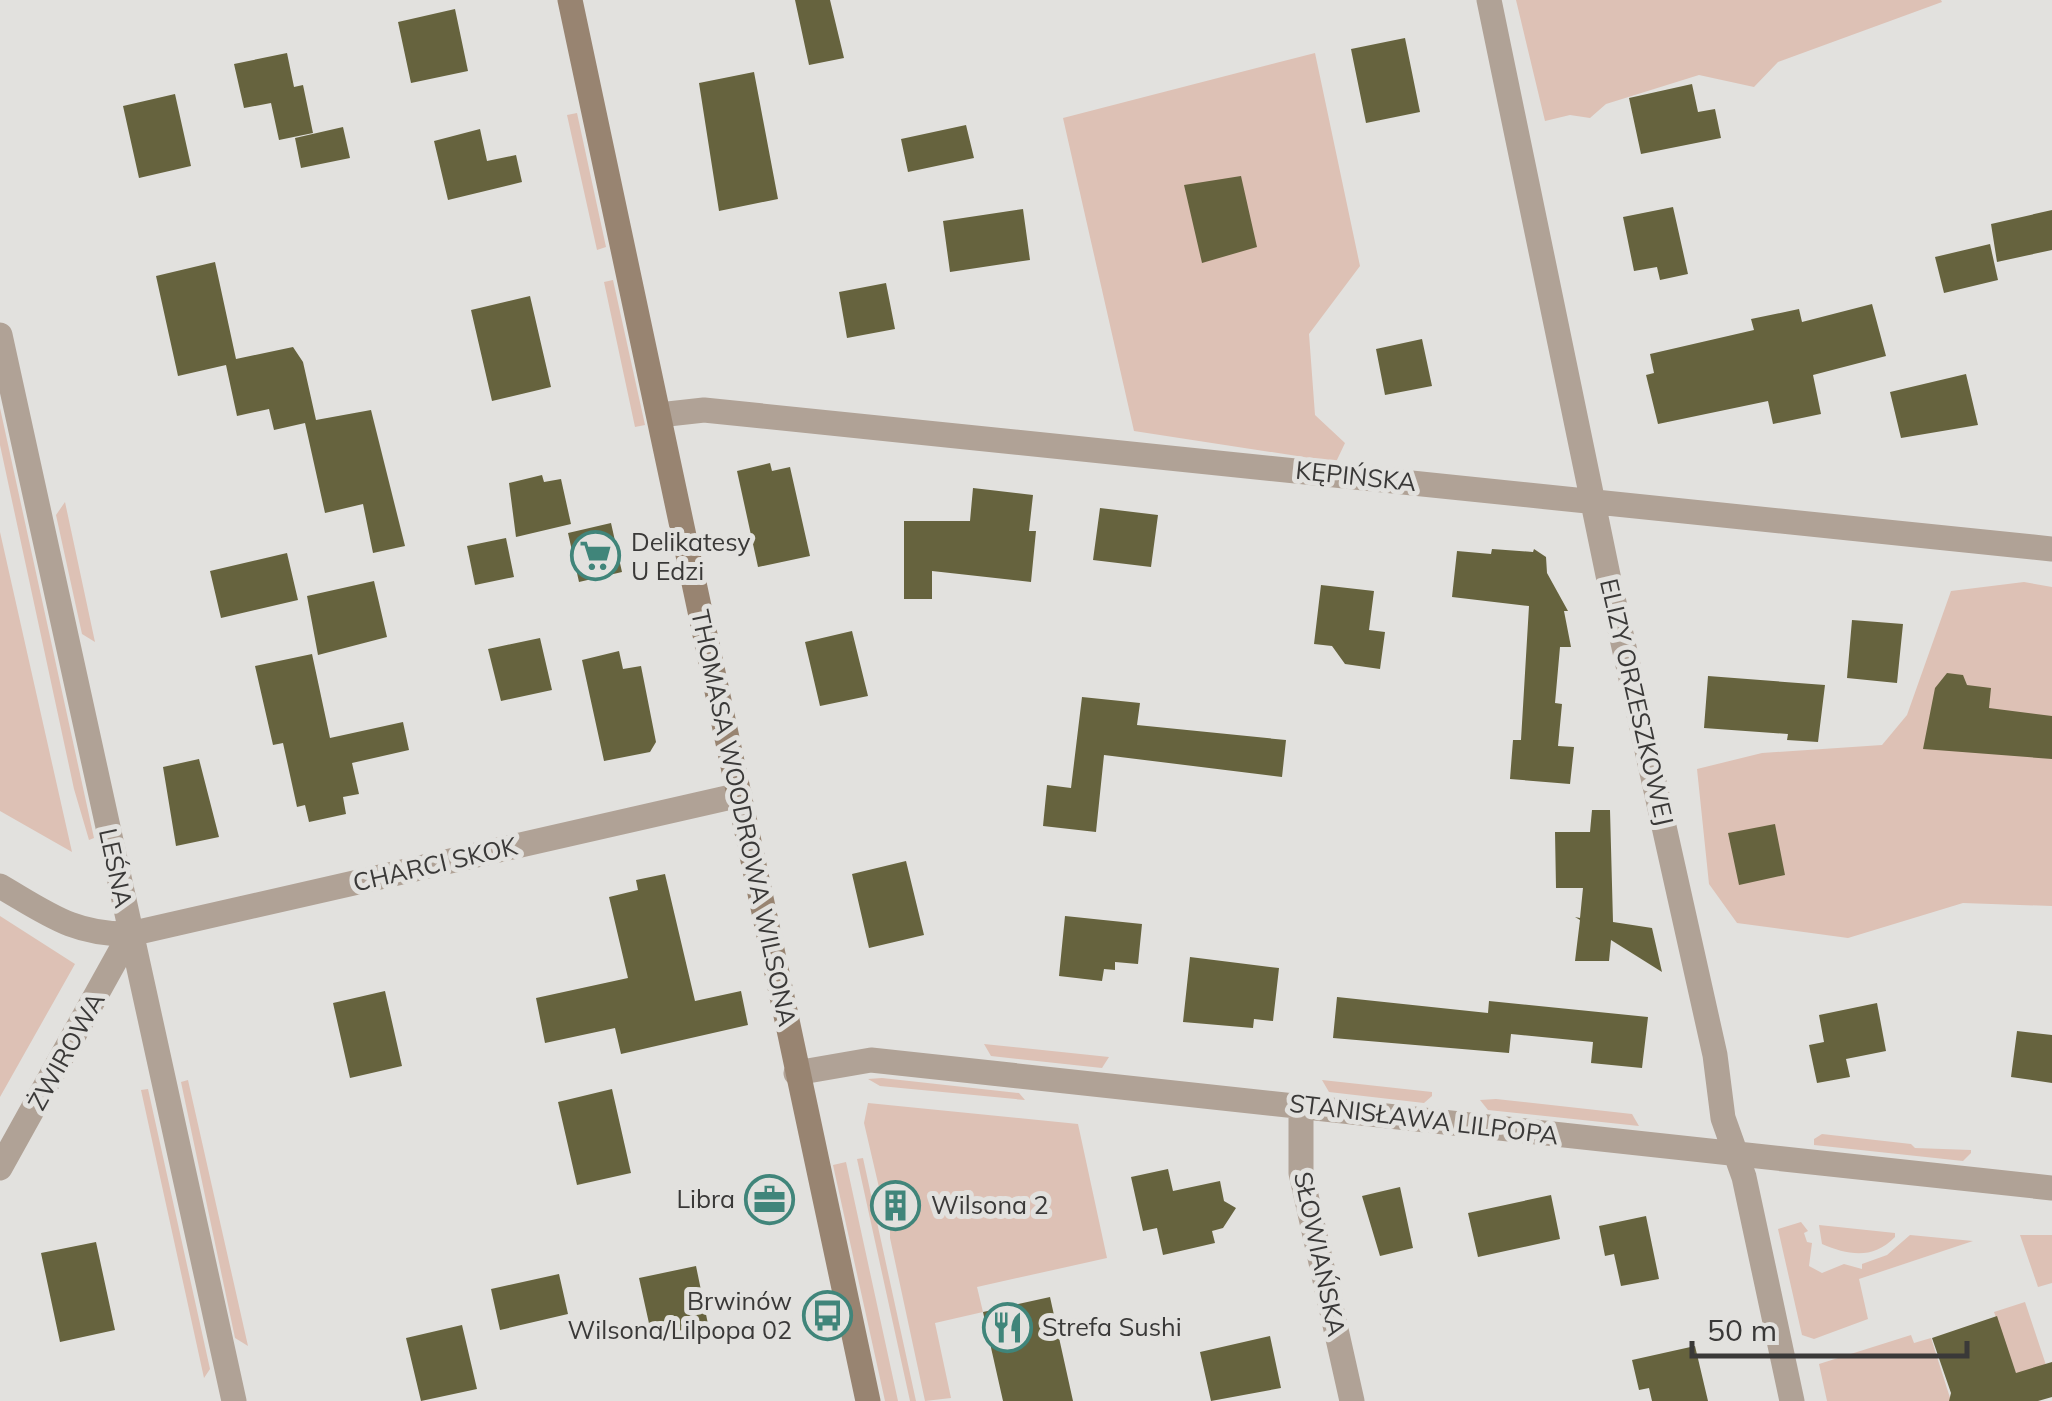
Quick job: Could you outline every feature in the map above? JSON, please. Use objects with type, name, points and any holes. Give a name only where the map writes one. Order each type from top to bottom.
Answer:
[{"type":"street","name":"THOMASA WOODROWA WILSONA","points":[[570,0],[868,1401]]},
{"type":"street","name":"ELIZY ORZESZKOWEJ","points":[[1489,0],[1593,501],[1716,1055],[1723,1118],[1737,1153],[1792,1401]]},
{"type":"street","name":"LEŚNA","points":[[0,334],[234,1401]]},
{"type":"street","name":"KĘPIŃSKA","points":[[659,415],[704,410],[2052,550]]},
{"type":"street","name":"CHARCI SKOK","points":[[0,886],[73,928],[94,934],[130,934],[740,795]]},
{"type":"street","name":"ŻWIROWA","points":[[0,1168],[130,934]]},
{"type":"street","name":"STANISŁAWA LILPOPA","points":[[796,1074],[872,1060],[2052,1188]]},
{"type":"street","name":"SŁOWIAŃSKA","points":[[1300,1105],[1301,1173],[1352,1401]]},
{"type":"shaded area","points":[[1516,0],[1942,2],[1778,62],[1754,87],[1699,75],[1606,104],[1590,118],[1570,115],[1545,121]]},
{"type":"shaded area","points":[[1315,53],[1360,266],[1309,334],[1315,415],[1345,443],[1336,462],[1134,431],[1063,118]]},
{"type":"shaded area","points":[[577,113],[606,247],[597,250],[567,115]]},
{"type":"shaded area","points":[[613,280],[645,425],[635,427],[604,282]]},
{"type":"shaded area","points":[[0,408],[94,838],[89,840],[74,789],[0,445]]},
{"type":"shaded area","points":[[65,502],[95,642],[82,634],[56,515]]},
{"type":"shaded area","points":[[0,532],[72,852],[0,811]]},
{"type":"shaded area","points":[[2024,582],[2052,587],[2052,906],[1963,903],[1848,938],[1737,923],[1709,884],[1697,769],[1762,753],[1882,745],[1907,715],[1951,591]]},
{"type":"shaded area","points":[[0,916],[75,964],[0,1097]]},
{"type":"shaded area","points":[[984,1044],[1109,1057],[1102,1068],[991,1056]]},
{"type":"shaded area","points":[[868,1079],[1019,1093],[1025,1100],[880,1086]]},
{"type":"shaded area","points":[[188,1080],[248,1346],[235,1338],[181,1082]]},
{"type":"shaded area","points":[[1322,1080],[1432,1092],[1432,1096],[1424,1103],[1329,1092]]},
{"type":"shaded area","points":[[148,1089],[210,1369],[204,1378],[141,1090]]},
{"type":"shaded area","points":[[1480,1100],[1632,1114],[1639,1126],[1488,1110]]},
{"type":"shaded area","points":[[868,1103],[1078,1124],[1107,1258],[977,1287],[983,1312],[935,1323],[951,1398],[925,1401],[890,1238],[890,1222],[909,1216],[904,1191],[881,1196],[864,1123]]},
{"type":"shaded area","points":[[1822,1134],[1971,1153],[1963,1161],[1814,1145],[1814,1139]]},
{"type":"shaded area","points":[[863,1158],[916,1401],[910,1401],[857,1159]]},
{"type":"shaded area","points":[[846,1162],[898,1401],[885,1401],[833,1165]]},
{"type":"shaded area","points":[[1801,1222],[1808,1231],[1804,1233],[1807,1242],[1812,1243],[1809,1266],[1822,1273],[1844,1264],[1862,1269],[1862,1264],[1887,1255],[1910,1235],[1973,1241],[1859,1279],[1868,1319],[1814,1339],[1802,1335],[1778,1229]]},
{"type":"shaded area","points":[[1819,1225],[1895,1233],[1895,1237],[1878,1249],[1851,1253],[1822,1244]]},
{"type":"shaded area","points":[[2020,1235],[2052,1235],[2052,1283],[2038,1287]]},
{"type":"shaded area","points":[[2025,1302],[2049,1374],[2020,1384],[1994,1312]]},
{"type":"shaded area","points":[[1911,1335],[1914,1343],[1931,1338],[1951,1401],[1827,1401],[1819,1364]]},
{"type":"building","points":[[795,0],[830,0],[844,58],[809,65]]},
{"type":"building","points":[[455,9],[468,71],[411,83],[398,22]]},
{"type":"building","points":[[1405,38],[1420,112],[1366,123],[1351,49]]},
{"type":"building","points":[[287,53],[294,87],[303,85],[313,133],[279,140],[271,103],[244,108],[234,64]]},
{"type":"building","points":[[754,72],[778,199],[719,211],[699,83]]},
{"type":"building","points":[[1692,84],[1698,112],[1715,109],[1721,138],[1641,154],[1629,98]]},
{"type":"building","points":[[175,94],[191,166],[139,178],[123,106]]},
{"type":"building","points":[[966,125],[974,158],[908,172],[901,139]]},
{"type":"building","points":[[343,127],[350,158],[301,168],[295,138]]},
{"type":"building","points":[[480,129],[487,161],[516,155],[522,182],[448,200],[434,141]]},
{"type":"building","points":[[1241,176],[1257,247],[1202,263],[1184,185]]},
{"type":"building","points":[[1673,207],[1688,274],[1660,280],[1657,267],[1634,271],[1623,217]]},
{"type":"building","points":[[1023,209],[1030,260],[950,272],[943,221]]},
{"type":"building","points":[[2052,210],[2052,250],[1997,262],[1991,224]]},
{"type":"building","points":[[1990,244],[1998,280],[1944,293],[1935,257]]},
{"type":"building","points":[[215,262],[236,359],[293,347],[303,362],[316,420],[371,410],[405,546],[373,553],[363,504],[325,513],[305,423],[274,430],[269,409],[237,416],[226,365],[178,376],[156,276]]},
{"type":"building","points":[[886,283],[895,329],[847,338],[839,292]]},
{"type":"building","points":[[530,296],[551,387],[492,401],[471,310]]},
{"type":"building","points":[[1872,304],[1886,356],[1813,375],[1821,414],[1773,424],[1768,401],[1658,424],[1646,375],[1654,373],[1650,354],[1754,330],[1751,319],[1799,309],[1802,322]]},
{"type":"building","points":[[1422,339],[1432,386],[1385,395],[1376,349]]},
{"type":"building","points":[[1966,374],[1978,425],[1901,438],[1890,392]]},
{"type":"building","points":[[770,463],[772,471],[790,467],[810,556],[758,567],[737,471]]},
{"type":"building","points":[[542,475],[544,482],[561,479],[571,524],[516,537],[509,483]]},
{"type":"building","points":[[973,488],[1033,495],[1029,531],[1036,531],[1031,582],[932,571],[932,599],[904,599],[904,521],[970,521]]},
{"type":"building","points":[[1100,508],[1158,515],[1151,567],[1093,560]]},
{"type":"building","name":"Delikatesy U Edzi","points":[[611,523],[622,572],[579,582],[568,533]]},
{"type":"building","points":[[506,538],[514,577],[475,585],[467,546]]},
{"type":"building","points":[[1492,549],[1534,549],[1546,557],[1547,573],[1568,611],[1564,611],[1571,647],[1560,647],[1555,703],[1562,704],[1558,746],[1574,747],[1570,784],[1510,779],[1513,740],[1521,740],[1529,606],[1452,597],[1457,551],[1491,554]]},
{"type":"building","points":[[287,553],[298,600],[221,618],[210,571]]},
{"type":"building","points":[[374,581],[387,637],[318,655],[307,596]]},
{"type":"building","points":[[1321,585],[1374,591],[1369,630],[1385,632],[1380,669],[1345,664],[1332,646],[1314,644]]},
{"type":"building","points":[[1852,620],[1903,624],[1897,683],[1847,678]]},
{"type":"building","points":[[852,631],[868,696],[820,706],[805,642]]},
{"type":"building","points":[[540,638],[552,690],[501,701],[488,649]]},
{"type":"building","points":[[619,651],[623,669],[641,666],[656,742],[650,752],[604,761],[582,660]]},
{"type":"building","points":[[312,654],[330,738],[403,722],[409,750],[352,763],[359,794],[343,797],[346,814],[309,822],[305,805],[297,807],[283,743],[273,745],[255,666]]},
{"type":"building","points":[[1947,673],[1963,675],[1967,685],[1991,688],[1989,708],[2052,716],[2052,759],[1923,749],[1935,688]]},
{"type":"building","points":[[1708,676],[1825,685],[1818,742],[1787,740],[1788,734],[1704,728]]},
{"type":"building","points":[[1082,697],[1140,703],[1137,725],[1286,740],[1282,777],[1104,755],[1096,832],[1043,826],[1047,785],[1071,788]]},
{"type":"building","points":[[199,759],[219,837],[176,846],[163,767]]},
{"type":"building","points":[[1592,810],[1610,810],[1613,922],[1652,928],[1662,972],[1611,940],[1609,961],[1575,961],[1580,920],[1575,917],[1580,918],[1583,888],[1556,888],[1555,832],[1590,832]]},
{"type":"building","points":[[1775,824],[1785,875],[1739,885],[1728,833]]},
{"type":"building","points":[[906,861],[924,935],[869,948],[852,874]]},
{"type":"building","points":[[665,874],[695,1001],[741,991],[748,1025],[621,1054],[615,1028],[545,1043],[536,998],[628,978],[609,897],[638,890],[636,880]]},
{"type":"building","points":[[1065,916],[1142,924],[1138,964],[1115,962],[1115,970],[1104,969],[1102,981],[1059,976]]},
{"type":"building","points":[[1190,957],[1279,968],[1273,1021],[1254,1019],[1253,1028],[1183,1022]]},
{"type":"building","points":[[385,991],[402,1066],[350,1078],[333,1003]]},
{"type":"building","points":[[1337,997],[1488,1013],[1489,1001],[1648,1017],[1642,1068],[1591,1063],[1593,1042],[1511,1034],[1509,1053],[1333,1038]]},
{"type":"building","points":[[1877,1003],[1886,1051],[1846,1059],[1850,1077],[1817,1083],[1809,1045],[1824,1042],[1819,1015]]},
{"type":"building","points":[[2017,1031],[2052,1035],[2052,1083],[2011,1077]]},
{"type":"building","points":[[612,1089],[631,1173],[577,1185],[558,1102]]},
{"type":"building","points":[[1168,1169],[1173,1191],[1220,1181],[1224,1201],[1236,1208],[1223,1228],[1212,1231],[1215,1243],[1163,1255],[1157,1228],[1143,1231],[1131,1177]]},
{"type":"building","points":[[1400,1187],[1413,1248],[1380,1256],[1362,1196]]},
{"type":"building","points":[[1551,1195],[1560,1239],[1478,1257],[1468,1213]]},
{"type":"building","points":[[1646,1216],[1659,1279],[1621,1286],[1614,1254],[1605,1256],[1599,1226]]},
{"type":"building","points":[[96,1242],[115,1330],[60,1342],[41,1253]]},
{"type":"building","points":[[696,1266],[708,1324],[652,1337],[639,1278]]},
{"type":"building","points":[[559,1274],[568,1314],[500,1330],[491,1289]]},
{"type":"building","points":[[1050,1297],[1073,1401],[1003,1401],[983,1312]]},
{"type":"building","points":[[1997,1316],[2016,1373],[2052,1362],[2052,1397],[2038,1401],[1949,1401],[1951,1393],[1932,1338]]},
{"type":"building","points":[[462,1325],[477,1389],[421,1401],[406,1338]]},
{"type":"building","points":[[1270,1336],[1281,1388],[1211,1401],[1200,1352]]},
{"type":"building","points":[[1695,1346],[1708,1401],[1652,1401],[1649,1388],[1639,1390],[1632,1360]]},
{"type":"place","name":"Delikatesy U Edzi","points":[[596,556]]},
{"type":"place","name":"Libra","points":[[770,1199]]},
{"type":"place","name":"Wilsona 2","points":[[896,1205]]},
{"type":"place","name":"Brwinów Wilsona/Lilpopa 02","points":[[827,1315]]},
{"type":"place","name":"Strefa Sushi","points":[[1007,1327]]}]
